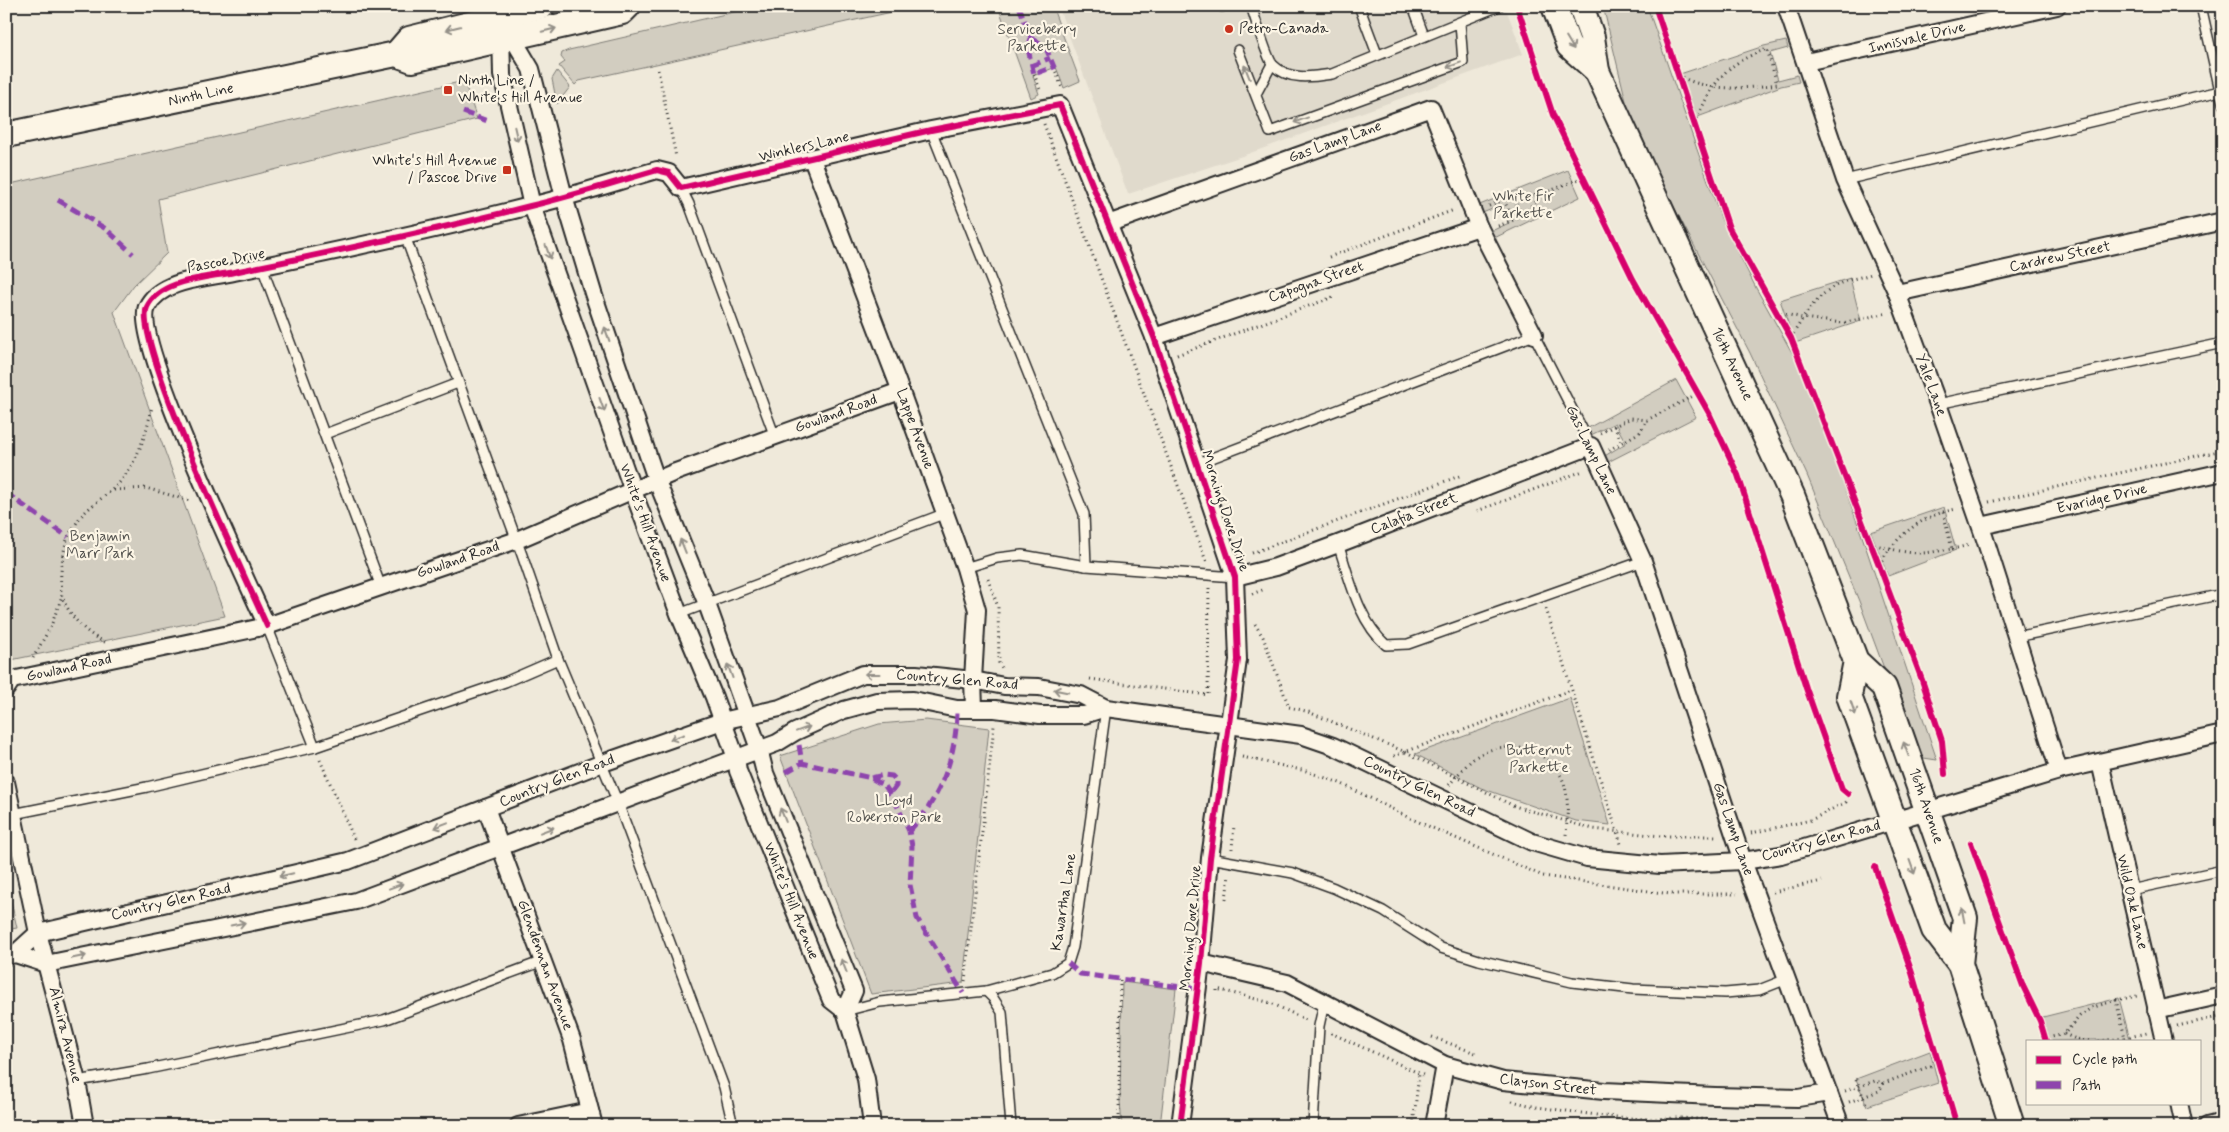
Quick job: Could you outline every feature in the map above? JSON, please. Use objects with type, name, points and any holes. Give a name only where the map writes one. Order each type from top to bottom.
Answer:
[{"type":"main road","points":[[396,54],[409,39],[499,11],[542,6]]},
{"type":"main road","name":"Ninth Line","points":[[6,135],[396,54],[412,60],[507,40],[622,12],[628,6]]},
{"type":"main road","name":"16th Avenue","points":[[1554,6],[1570,46],[1597,71]]},
{"type":"main road","name":"16th Avenue","points":[[1581,6],[1592,37],[1597,71],[1792,495],[1856,661],[1884,687],[1965,918],[1960,964]]},
{"type":"main road","name":"16th Avenue","points":[[1856,661],[1849,696],[1934,930],[1960,964],[2012,1126]]},
{"type":"street","name":"Yale Lane","points":[[1786,6],[1845,180],[1896,293],[1938,404],[1981,526],[2059,771]]},
{"type":"street","name":"Innisvale Drive","points":[[1806,62],[2057,6]]},
{"type":"street","name":"White's Hill Avenue","points":[[499,11],[507,40],[502,75],[532,206],[633,492],[736,758],[738,770],[831,1000],[845,1011],[866,1079],[872,1126]]},
{"type":"street","name":"White's Hill Avenue","points":[[507,40],[532,69],[564,197],[656,479],[707,604],[759,749],[764,773],[854,991],[845,1011]]},
{"type":"street","name":"Winklers Lane","points":[[681,188],[931,130],[1060,104]]},
{"type":"street","name":"Morning Dove Drive","points":[[1060,104],[1154,337],[1235,577],[1238,660],[1227,724],[1210,858],[1201,963],[1180,1126]]},
{"type":"street","name":"Gas Lamp Lane","points":[[1108,224],[1431,108],[1481,230],[1534,335]]},
{"type":"street","name":"Lappe Avenue","points":[[812,159],[965,568],[977,610],[973,680],[974,708]]},
{"type":"street","points":[[564,197],[657,170],[669,173],[681,188]]},
{"type":"street","name":"Pascoe Drive","points":[[267,626],[191,458],[147,334],[146,308],[157,294],[180,282],[262,267],[404,236],[564,197]]},
{"type":"street","name":"Cardrew Street","points":[[1896,293],[2223,221]]},
{"type":"street","name":"Capogna Street","points":[[1154,337],[1481,230]]},
{"type":"street","name":"Gowland Road","points":[[6,689],[12,680],[267,626],[517,540],[633,492],[656,479],[900,391]]},
{"type":"street","name":"Gas Lamp Lane","points":[[1594,452],[1643,561],[1743,861],[1842,1126]]},
{"type":"street","name":"Calafia Street","points":[[1235,577],[1276,567],[1594,452]]},
{"type":"street","name":"Evaridge Drive","points":[[1981,526],[2223,472]]},
{"type":"street","name":"Country Glen Road","points":[[11,955],[39,939],[348,861],[600,764],[722,721],[747,717],[780,708],[863,674],[916,674],[973,680],[997,685],[1039,687],[1080,695],[1106,708],[1300,735],[1332,746],[1372,764],[1532,842],[1587,858],[1660,865],[1743,861],[1812,847],[2059,771],[2223,734]]},
{"type":"street","name":"Country Glen Road","points":[[11,955],[46,964],[356,901],[501,848],[759,749],[777,744],[795,732],[844,710],[877,702],[913,700],[957,708],[995,709],[1040,715],[1084,715],[1106,708]]},
{"type":"street","name":"Wild Oak Lane","points":[[2100,762],[2164,1040]]},
{"type":"street","points":[[6,782],[39,939]]},
{"type":"street","name":"Glendennan Avenue","points":[[486,808],[572,1040],[592,1119]]},
{"type":"street","name":"Almira Avenue","points":[[39,939],[77,1081],[85,1126]]},
{"type":"street","name":"Clayson Street","points":[[1201,963],[1287,983],[1445,1065],[1503,1081],[1604,1091],[1798,1098],[1829,1093]]},
{"type":"street","points":[[2156,1010],[2223,995]]},
{"type":"street","points":[[1434,1126],[1445,1065]]},
{"type":"street","points":[[2179,1104],[2184,1126]]},
{"type":"street","points":[[518,1126],[592,1119]]},
{"type":"street","points":[[2207,1126],[2223,1122]]},
{"type":"lane","points":[[1251,6],[1272,64],[1290,74],[1307,78],[1332,74],[1377,54],[1499,6]]},
{"type":"lane","points":[[1359,6],[1368,17],[1377,54]]},
{"type":"lane","points":[[1413,6],[1424,36]]},
{"type":"lane","points":[[2201,6],[2223,104]]},
{"type":"lane","points":[[1238,50],[1270,132],[1463,62],[1460,22]]},
{"type":"lane","points":[[1256,94],[1272,64]]},
{"type":"lane","points":[[1845,180],[2220,91]]},
{"type":"lane","points":[[931,130],[1084,514],[1086,566]]},
{"type":"lane","points":[[681,188],[689,204],[775,437]]},
{"type":"lane","points":[[404,236],[517,540],[558,658],[600,764],[618,803],[724,1087],[733,1126]]},
{"type":"lane","points":[[262,267],[381,587]]},
{"type":"lane","points":[[1196,464],[1534,335]]},
{"type":"lane","name":"Gas Lamp Lane","points":[[1534,335],[1594,452]]},
{"type":"lane","points":[[1938,404],[2223,343]]},
{"type":"lane","points":[[325,434],[458,384]]},
{"type":"lane","points":[[679,614],[946,513]]},
{"type":"lane","points":[[1338,544],[1363,616],[1376,636],[1386,645],[1408,644],[1643,561]]},
{"type":"lane","points":[[965,568],[996,558],[1022,555],[1086,566],[1235,577]]},
{"type":"lane","points":[[2016,637],[2223,594]]},
{"type":"lane","points":[[267,626],[315,748]]},
{"type":"lane","points":[[13,814],[147,787],[315,748],[505,682],[558,658]]},
{"type":"lane","name":"Kawartha Lane","points":[[845,1011],[880,1002],[986,991],[1052,973],[1068,963],[1074,947],[1106,708]]},
{"type":"lane","points":[[1210,858],[1293,873],[1334,888],[1383,911],[1441,948],[1480,960],[1572,982],[1632,989],[1724,993],[1759,990],[1787,979]]},
{"type":"lane","points":[[2130,890],[2223,870]]},
{"type":"lane","points":[[77,1081],[148,1069],[384,1020],[543,961]]},
{"type":"lane","points":[[986,991],[994,998],[1002,1012],[1011,1126]]},
{"type":"lane","points":[[1312,1126],[1319,1026],[1324,1003]]},
{"type":"path","points":[[1678,75],[1687,80],[1713,87],[1755,88],[1777,84],[1767,49],[1748,56],[1728,68],[1713,87],[1694,124]]},
{"type":"path","points":[[1675,66],[1680,83]]},
{"type":"path","points":[[1054,67],[1063,91],[1071,87]]},
{"type":"path","points":[[658,70],[681,188]]},
{"type":"path","points":[[1691,116],[1697,132]]},
{"type":"path","points":[[1579,168],[1588,186]]},
{"type":"path","points":[[1326,258],[1454,210],[1473,212],[1513,197],[1540,194],[1584,177]]},
{"type":"path","points":[[1481,230],[1522,217],[1540,194]]},
{"type":"path","points":[[1513,197],[1522,217]]},
{"type":"path","points":[[1504,200],[1513,220]]},
{"type":"path","points":[[1791,338],[1817,300],[1837,284],[1886,270]]},
{"type":"path","points":[[1771,304],[1780,318]]},
{"type":"path","points":[[1776,312],[1842,323],[1903,310]]},
{"type":"path","points":[[1787,332],[1794,348]]},
{"type":"path","points":[[1622,443],[1614,426],[1631,418],[1647,420],[1699,397],[1692,386]]},
{"type":"path","points":[[32,660],[51,626],[62,595],[61,568],[68,537],[81,517],[113,490],[126,474],[145,436],[152,406]]},
{"type":"path","points":[[1473,513],[1583,471],[1594,452],[1622,443],[1640,432],[1647,420]]},
{"type":"path","points":[[1879,566],[1901,536],[1925,518],[1943,512],[2223,450]]},
{"type":"path","points":[[113,490],[146,488],[190,501]]},
{"type":"path","points":[[1870,543],[1891,549],[1920,553],[1952,549],[1943,512]]},
{"type":"path","points":[[1866,533],[1883,574]]},
{"type":"path","points":[[1249,595],[1266,589]]},
{"type":"path","points":[[62,595],[78,622],[94,638],[108,643]]},
{"type":"path","points":[[1542,597],[1627,862]]},
{"type":"path","points":[[1253,621],[1263,637],[1289,707],[1405,752],[1514,806],[1567,822],[1593,829],[1661,836],[1734,835],[1811,820],[1846,802],[1848,794],[1842,789]]},
{"type":"path","points":[[997,685],[999,663]]},
{"type":"path","points":[[1372,764],[1571,690]]},
{"type":"path","points":[[963,993],[995,709]]},
{"type":"path","points":[[1438,796],[1476,757],[1500,748],[1521,747],[1545,758],[1562,778],[1568,806],[1565,852]]},
{"type":"path","points":[[315,748],[358,849]]},
{"type":"path","points":[[1241,766],[1242,756],[1306,771],[1331,780],[1412,819],[1543,876],[1670,894],[1770,893],[1822,881]]},
{"type":"path","points":[[1225,907],[1234,823]]},
{"type":"path","points":[[1119,1126],[1120,979]]},
{"type":"path","points":[[1216,998],[1217,989],[1271,1003],[1428,1077]]},
{"type":"path","points":[[2064,1034],[2080,1016],[2091,1008],[2116,1000],[2125,1038],[2107,1040]]},
{"type":"path","points":[[1423,1032],[1449,1044],[1484,1056]]},
{"type":"path","points":[[2045,1038],[2064,1034],[2083,1040]]},
{"type":"path","points":[[1936,1054],[1941,1071]]},
{"type":"path","points":[[1829,1093],[1836,1095],[1875,1081],[1884,1083],[1939,1063]]},
{"type":"path","points":[[1413,1126],[1419,1074]]},
{"type":"path","points":[[1856,1079],[1867,1106]]},
{"type":"path","points":[[1505,1100],[1536,1107],[1604,1116],[1643,1119],[1680,1118],[1814,1126]]},
{"type":"shaded area","points":[[1058,6],[1505,6],[1523,54],[1242,156],[1128,194]]},
{"type":"green space","points":[[760,6],[919,6],[579,81],[575,85],[559,66],[565,62],[561,57],[562,53],[569,50]]},
{"type":"green space","name":"Serviceberry Parkette","points":[[998,6],[1052,6],[1080,81],[1064,88],[1056,67],[1033,76],[1039,94],[1031,98]]},
{"type":"green space","points":[[1603,6],[1647,6],[1722,221],[1756,288],[1805,376],[1863,539],[1937,760],[1917,757],[1859,601],[1807,475],[1750,353],[1632,126]]},
{"type":"green space","points":[[1786,41],[1788,48],[1770,53],[1778,80],[1797,75],[1799,82],[1781,86],[1695,118],[1680,74],[1764,46]]},
{"type":"green space","points":[[557,71],[570,87],[557,104],[552,79]]},
{"type":"green space","name":"Benjamin Marr Park","points":[[464,81],[477,119],[158,199],[167,253],[134,285],[114,312],[225,616],[6,661],[6,185]]},
{"type":"green space","name":"White Fir Parkette","points":[[1568,170],[1580,197],[1490,240],[1487,233],[1509,223],[1502,205],[1480,214],[1477,206]]},
{"type":"green space","points":[[1850,278],[1861,321],[1795,343],[1780,300]]},
{"type":"green space","points":[[1676,380],[1696,417],[1606,463],[1603,457],[1626,443],[1615,423],[1591,435],[1588,428]]},
{"type":"green space","points":[[1944,507],[1956,550],[1888,576],[1871,532]]},
{"type":"green space","name":"Butternut Parkette","points":[[1570,698],[1610,825],[1576,821],[1481,788],[1415,754]]},
{"type":"green space","name":"LLoyd Roberston Park","points":[[926,720],[989,728],[963,983],[871,994],[780,756],[879,724]]},
{"type":"green space","points":[[6,878],[17,928],[6,930]]},
{"type":"green space","points":[[1122,982],[1176,989],[1160,1126],[1122,1126],[1120,1101]]},
{"type":"green space","points":[[2119,998],[2130,1039],[2050,1040],[2043,1017]]},
{"type":"green space","points":[[1930,1051],[1938,1083],[1867,1106],[1856,1079]]},
{"type":"marked path","points":[[1019,6],[1031,38],[1028,49],[1034,74],[1054,67],[1045,46],[1031,38]]},
{"type":"marked path","points":[[1031,66],[1050,58]]},
{"type":"marked path","points":[[463,112],[490,122]]},
{"type":"marked path","points":[[58,200],[106,229],[133,254]]},
{"type":"marked path","points":[[6,493],[68,537]]},
{"type":"marked path","points":[[909,831],[930,805],[945,775],[954,743],[957,709]]},
{"type":"marked path","points":[[799,745],[802,763],[871,778],[885,786],[896,803],[909,831],[912,846],[910,885],[917,918],[963,993]]},
{"type":"marked path","points":[[786,772],[802,763]]},
{"type":"marked path","points":[[871,778],[884,775],[892,776],[896,780],[896,786],[890,794]]},
{"type":"marked path","points":[[1068,963],[1080,974],[1198,989]]},
{"type":"cycle path","points":[[1517,6],[1553,115],[1633,279],[1709,413],[1738,475],[1806,688],[1842,789],[1848,794]]},
{"type":"cycle path","points":[[1655,6],[1729,228],[1791,338],[1879,565],[1922,680],[1942,741],[1945,774]]},
{"type":"cycle path","points":[[267,626],[194,462],[173,411],[157,364],[147,328],[147,307],[153,298],[162,291],[173,285],[198,278],[345,249],[493,215],[562,198],[657,170],[669,173],[681,188],[931,130],[1060,105],[1154,337],[1235,577],[1238,660],[1210,858],[1201,963],[1180,1126]]},
{"type":"cycle path","points":[[1971,843],[2023,986],[2040,1021],[2046,1040]]},
{"type":"cycle path","points":[[1875,867],[1912,973],[1957,1126]]},
{"type":"place","name":"Petro-Canada","points":[[1229,29]]},
{"type":"place","name":"Ninth Line / White's Hill Avenue","points":[[448,90]]},
{"type":"place","name":"White's Hill Avenue / Pascoe Drive","points":[[507,170]]}]
